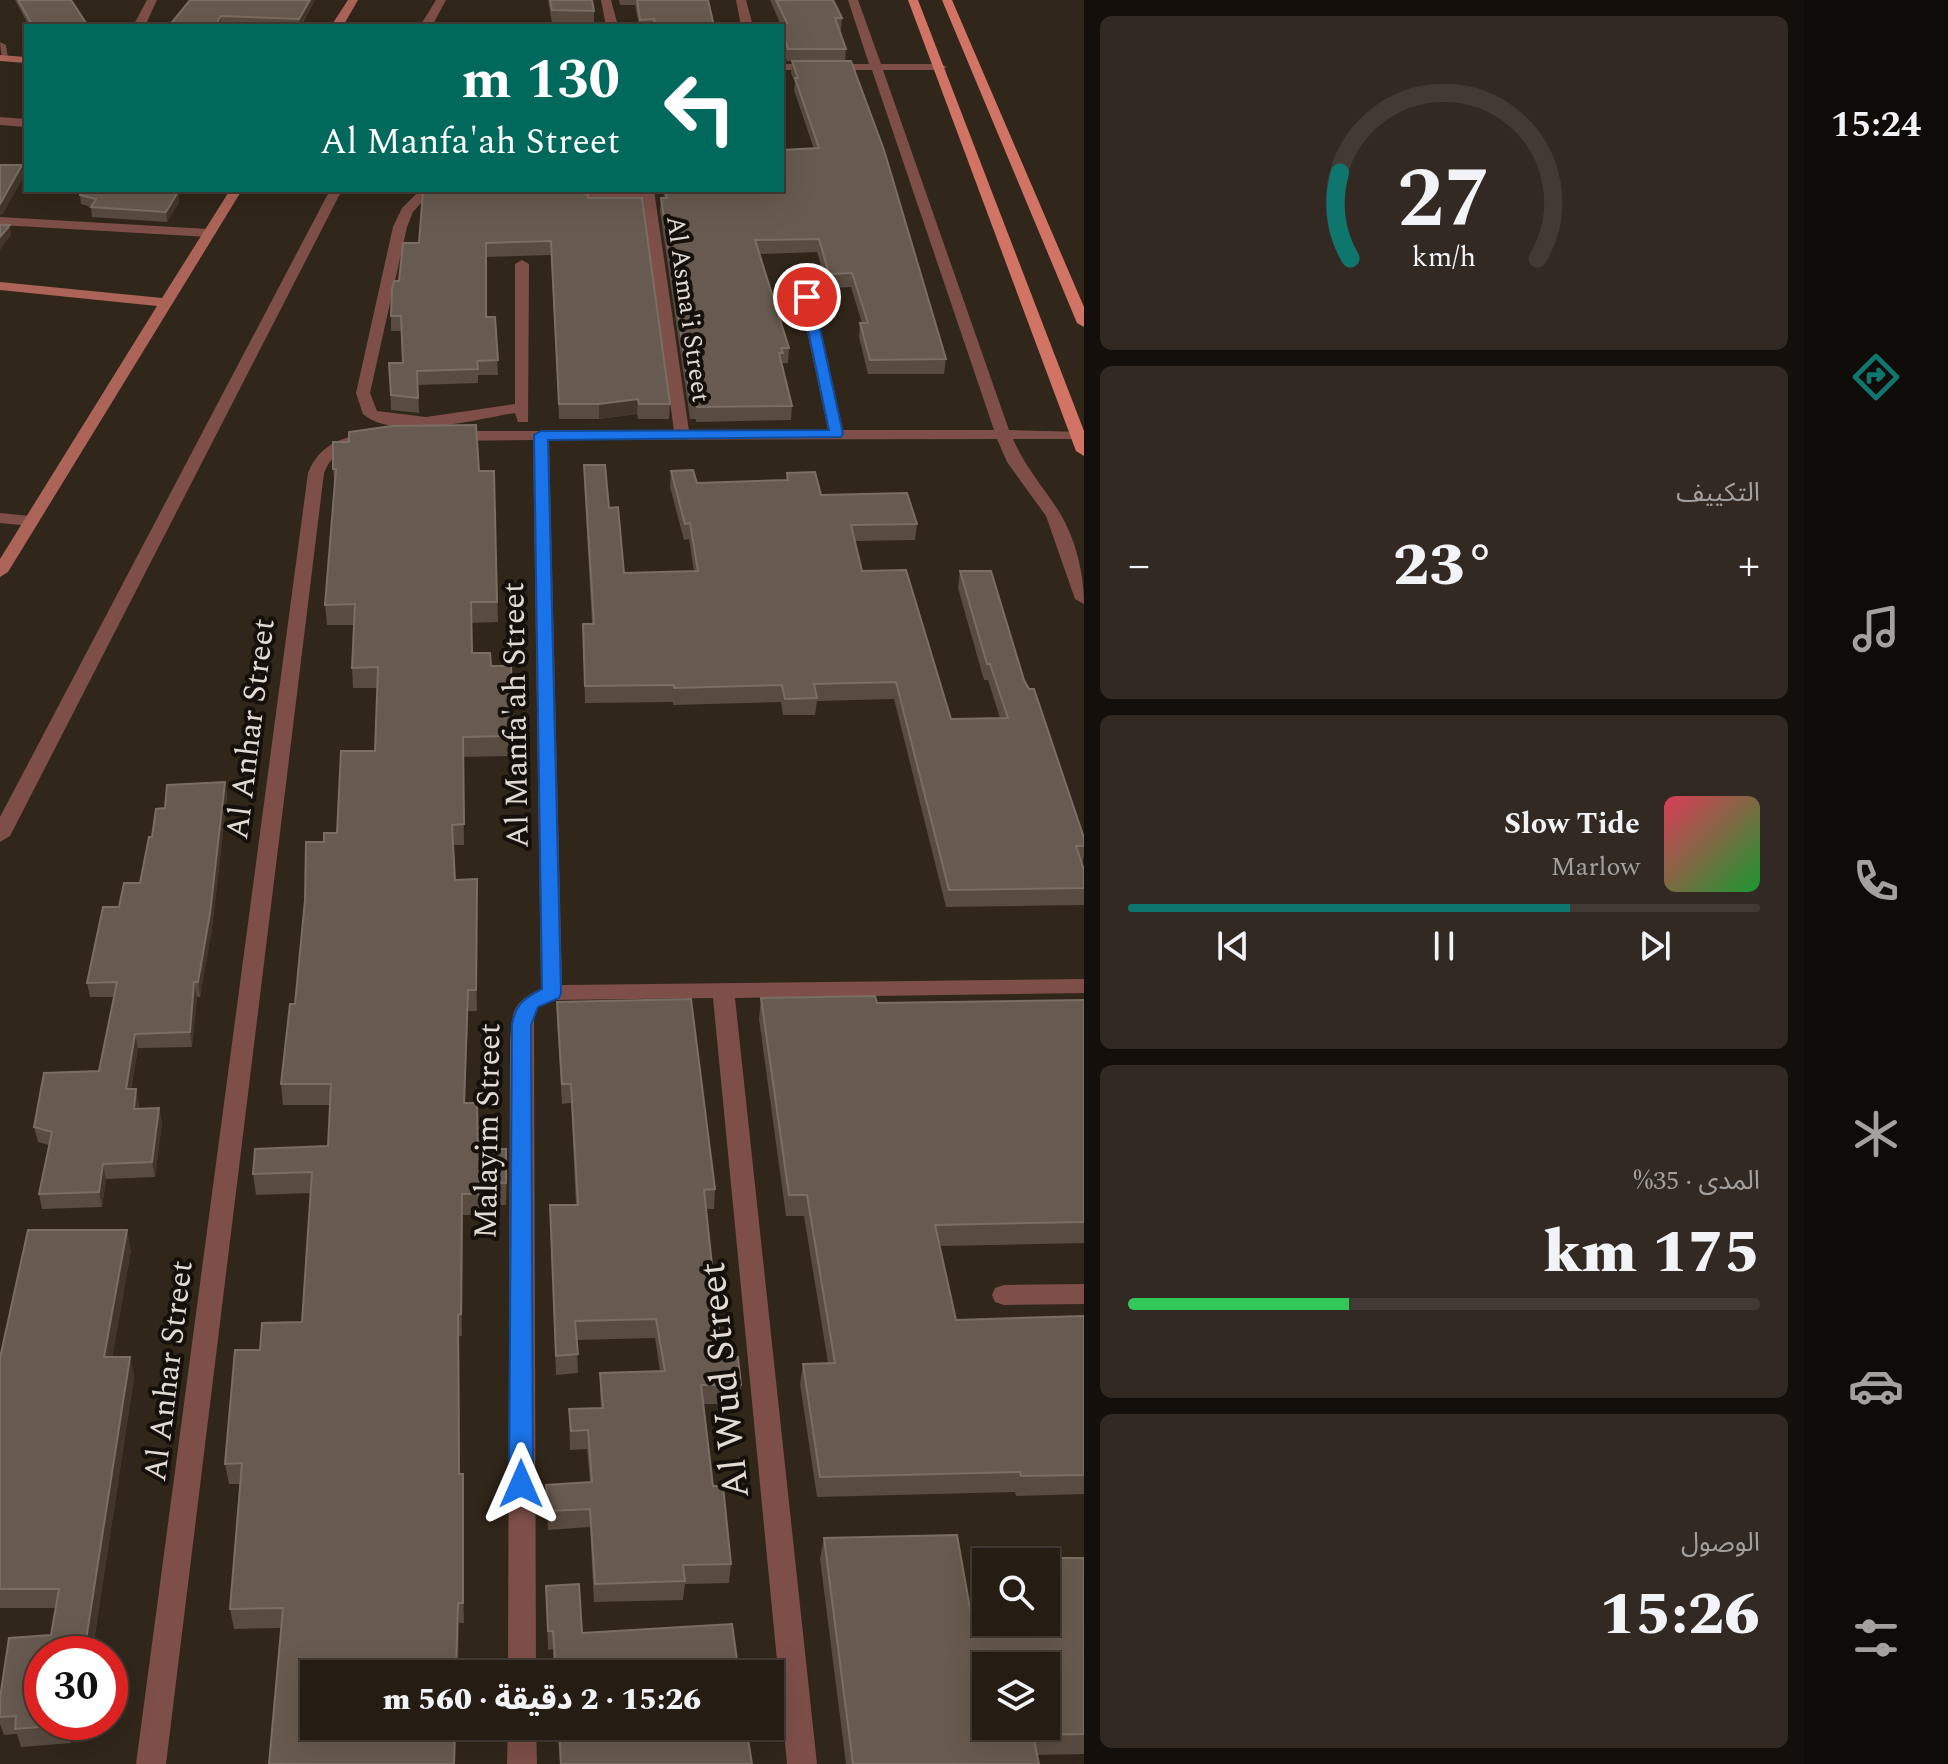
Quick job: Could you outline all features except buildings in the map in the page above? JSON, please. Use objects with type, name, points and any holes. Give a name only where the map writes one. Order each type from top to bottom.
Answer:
[{"type":"main road","points":[[913,0],[941,67],[1084,451]]},
{"type":"main road","points":[[947,0],[1084,323]]},
{"type":"street","points":[[140,24],[152,0]]},
{"type":"street","points":[[338,24],[353,0]]},
{"type":"street","points":[[427,24],[441,0]]},
{"type":"street","points":[[606,0],[612,24]]},
{"type":"street","points":[[741,0],[747,24]]},
{"type":"street","points":[[853,0],[1003,434],[1015,462],[1054,516],[1084,599]]},
{"type":"street","points":[[0,45],[1,58],[24,60]]},
{"type":"street","points":[[784,67],[941,67]]},
{"type":"street","points":[[0,121],[24,123]]},
{"type":"street","points":[[0,572],[235,192]]},
{"type":"street","points":[[0,836],[335,192]]},
{"type":"street","points":[[428,194],[407,211],[400,227],[363,393],[364,403],[371,414],[398,421],[439,419],[523,407]]},
{"type":"street","points":[[542,197],[648,194]]},
{"type":"street","name":"Al Asma'i Street","points":[[648,194],[682,434]]},
{"type":"street","points":[[0,221],[209,233]]},
{"type":"street","name":"Al Manfa'ah Street","points":[[522,264],[523,407],[532,435],[552,993]]},
{"type":"street","points":[[801,270],[836,434]]},
{"type":"street","points":[[0,286],[166,303]]},
{"type":"street","name":"Al Anhar Street","points":[[151,1764],[316,473],[325,454],[336,446],[357,440],[532,435],[1078,434]]},
{"type":"street","points":[[0,518],[31,521]]},
{"type":"street","points":[[552,993],[1084,986]]},
{"type":"street","name":"Al Wud Street","points":[[723,989],[802,1764]]},
{"type":"street","name":"Malayim Street","points":[[522,1660],[522,1025],[523,1013],[531,1002],[552,993]]},
{"type":"street","points":[[1004,1295],[1084,1294]]},
{"type":"street","points":[[522,1740],[522,1764]]},
{"type":"route","points":[[521,1484],[522,1025],[523,1013],[531,1002],[541,995],[552,993],[541,435],[836,434],[807,297]]}]
